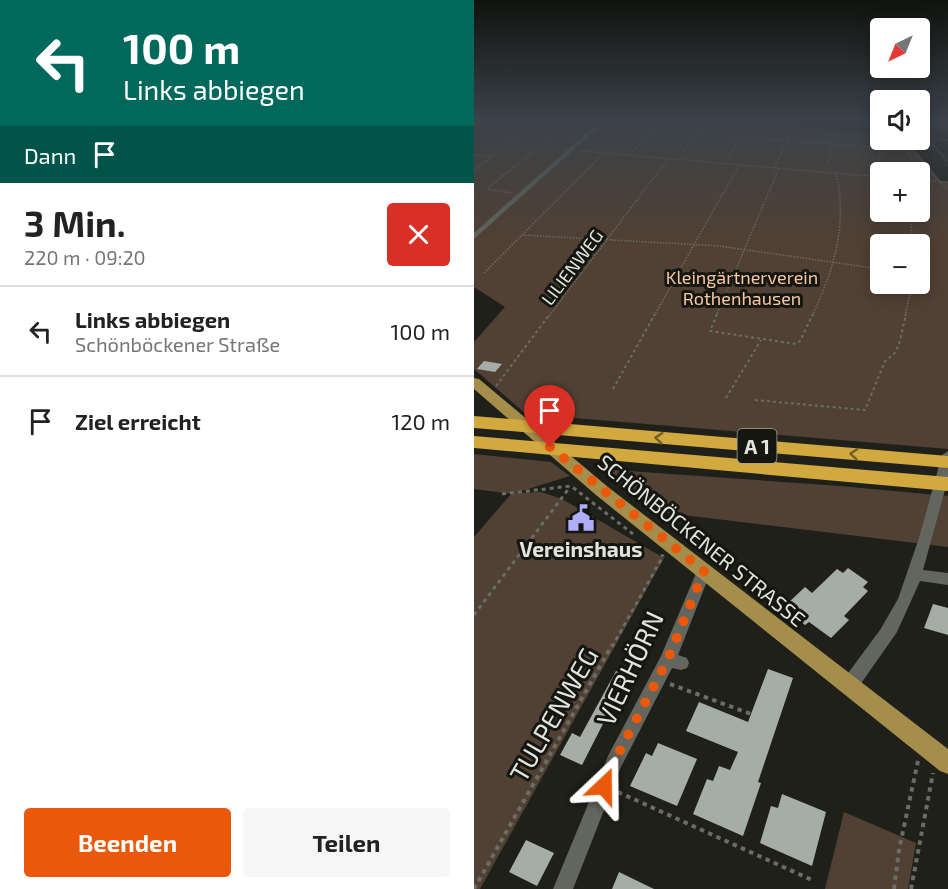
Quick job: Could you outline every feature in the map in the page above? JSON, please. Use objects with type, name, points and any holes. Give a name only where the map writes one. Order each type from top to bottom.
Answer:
[{"type":"highway","name":"A 1","points":[[474,422],[948,462]]},
{"type":"highway","name":"A 1","points":[[475,442],[948,484]]},
{"type":"main road","name":"SCHÖNBÖCKENER STRASSE","points":[[474,382],[602,491],[936,754]]},
{"type":"street","points":[[474,237],[559,160]]},
{"type":"street","points":[[849,686],[896,619],[927,532],[948,455]]},
{"type":"street","name":"VIERHÖRN","points":[[563,889],[614,762],[657,679],[674,661],[704,571]]},
{"type":"street","points":[[913,574],[948,579]]},
{"type":"path","points":[[474,170],[486,160]]},
{"type":"path","points":[[519,195],[489,189],[489,187],[522,160]]},
{"type":"path","points":[[484,273],[597,160]]},
{"type":"path","name":"LILIENWEG","points":[[492,388],[498,385],[667,160]]},
{"type":"path","points":[[686,160],[870,176]]},
{"type":"path","points":[[774,168],[777,160]]},
{"type":"path","points":[[922,160],[939,182],[948,189]]},
{"type":"path","points":[[613,388],[739,165]]},
{"type":"path","points":[[779,168],[710,331],[796,344],[800,341],[813,315],[833,262],[841,220],[836,173]]},
{"type":"path","points":[[930,180],[948,183]]},
{"type":"path","points":[[522,235],[744,249],[870,268]]},
{"type":"path","points":[[755,400],[865,410],[885,361],[894,354],[899,345],[910,294]]},
{"type":"path","points":[[726,398],[761,340]]},
{"type":"path","points":[[474,615],[570,486]]},
{"type":"path","points":[[502,494],[570,486],[635,535]]},
{"type":"path","name":"TULPENWEG","points":[[474,889],[663,556],[654,549]]},
{"type":"path","points":[[657,679],[751,714]]},
{"type":"path","points":[[894,889],[915,768],[936,754]]},
{"type":"path","points":[[911,889],[936,754]]},
{"type":"path","points":[[604,786],[812,880]]},
{"type":"green space","name":"Kleingärtnerverein Rothenhausen","points":[[474,160],[924,160],[925,162],[870,162],[870,222],[930,222],[930,168],[941,181],[948,181],[948,449],[526,414],[474,369],[474,342],[505,307],[474,287]]},
{"type":"green space","points":[[474,454],[551,462],[570,476],[515,493],[541,492],[562,499],[664,558],[480,889],[474,889],[474,537],[511,494],[474,489]]},
{"type":"green space","points":[[600,469],[948,496],[948,547],[650,511]]},
{"type":"green space","points":[[844,812],[916,843],[908,889],[825,889]]},
{"type":"building","points":[[484,361],[502,364],[495,372],[477,369]]},
{"type":"building","points":[[848,568],[868,582],[863,587],[868,591],[844,616],[849,620],[831,638],[809,622],[805,625],[790,614],[794,610],[787,604],[805,587],[812,593],[837,569],[843,573]]},
{"type":"building","points":[[933,604],[948,608],[948,635],[924,628]]},
{"type":"building","points":[[768,669],[793,678],[758,782],[761,783],[743,836],[693,814],[707,779],[713,781],[719,766],[730,770],[738,752],[686,731],[699,702],[748,722]]},
{"type":"building","points":[[616,671],[628,675],[582,765],[560,755],[572,733],[580,737]]},
{"type":"building","points":[[658,743],[697,759],[677,806],[630,786],[646,753],[652,756]]},
{"type":"building","points":[[782,794],[826,812],[812,866],[760,843],[771,806],[778,808]]},
{"type":"building","points":[[526,840],[554,853],[537,886],[509,872]]},
{"type":"building","points":[[619,872],[654,889],[612,889]]},
{"type":"place","name":"Vereinshaus","points":[[581,518]]},
{"type":"route","points":[[550,447],[704,571],[668,659],[614,762],[604,786]]}]
